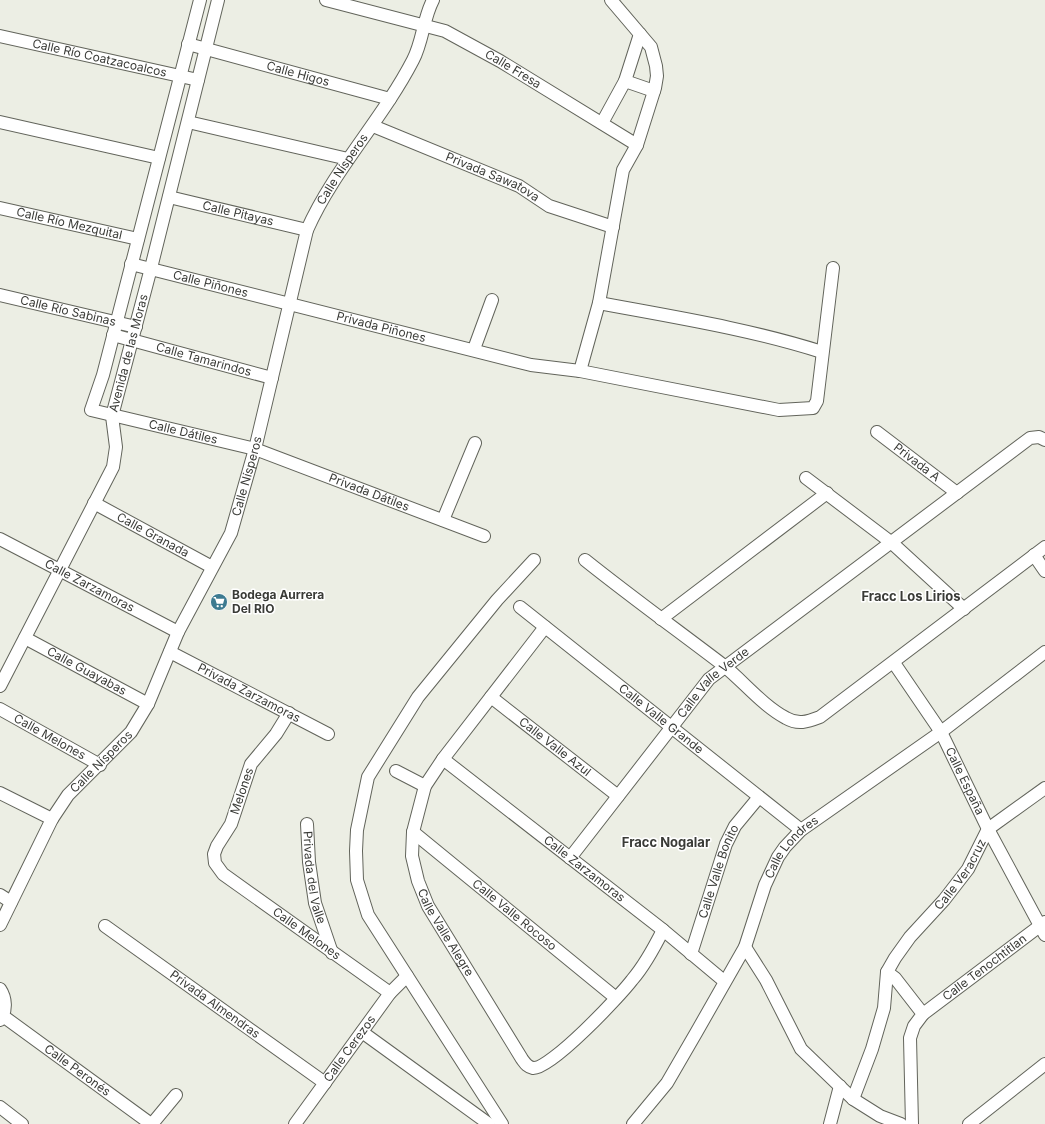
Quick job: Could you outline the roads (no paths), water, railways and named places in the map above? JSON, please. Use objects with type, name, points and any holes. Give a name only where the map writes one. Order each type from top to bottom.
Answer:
[{"type":"street","name":"Avenida de las Moras","points":[[91,410],[113,335],[200,0]]},
{"type":"street","name":"Avenida de las Moras","points":[[0,686],[94,503],[107,481],[115,459],[116,447],[112,416],[133,340],[218,0]]},
{"type":"street","name":"Calle Fresa","points":[[326,0],[369,5],[445,31],[493,57],[637,145]]},
{"type":"street","name":"Calle Nísperos","points":[[0,925],[52,819],[68,795],[100,765],[131,732],[148,704],[178,632],[231,533],[255,449],[307,230],[316,210],[348,159],[373,126],[414,59],[421,42],[424,24],[433,0]]},
{"type":"street","points":[[580,371],[599,303],[623,170],[637,145],[654,91],[657,76],[651,47],[610,0]]},
{"type":"street","points":[[602,123],[624,81],[640,34]]},
{"type":"street","name":"Calle Río Coatzacoalcos","points":[[0,36],[198,80]]},
{"type":"street","name":"Calle Higos","points":[[188,44],[390,99]]},
{"type":"street","points":[[624,81],[654,91]]},
{"type":"street","points":[[0,122],[159,158]]},
{"type":"street","points":[[188,122],[348,159]]},
{"type":"street","name":"Privada Sawatova","points":[[373,126],[519,186],[549,206],[613,227]]},
{"type":"street","name":"Calle Pitayas","points":[[169,197],[307,230]]},
{"type":"street","name":"Calle Río Mezquital","points":[[0,208],[138,239]]},
{"type":"street","name":"Calle Piñones","points":[[131,264],[289,303]]},
{"type":"street","name":"Privada Piñones","points":[[289,303],[474,349],[531,365],[580,371],[779,410],[806,410],[813,408],[817,401],[833,268]]},
{"type":"street","name":"Calle Río Sabinas","points":[[0,295],[116,321],[136,327]]},
{"type":"street","points":[[474,349],[492,300]]},
{"type":"street","points":[[599,303],[658,313],[795,343],[822,352]]},
{"type":"street","name":"Calle Tamarindos","points":[[113,335],[272,378]]},
{"type":"street","name":"Calle Dátiles","points":[[91,410],[255,449]]},
{"type":"street","name":"Privada A","points":[[877,432],[957,493]]},
{"type":"street","name":"Calle Valle Verde","points":[[570,858],[710,679],[724,666],[892,543],[1030,438],[1039,437],[1045,440]]},
{"type":"street","points":[[443,520],[475,443]]},
{"type":"street","name":"Privada Dátiles","points":[[255,449],[484,536]]},
{"type":"street","points":[[806,478],[892,543],[964,609]]},
{"type":"street","points":[[661,619],[827,493]]},
{"type":"street","name":"Calle Granada","points":[[94,503],[212,567]]},
{"type":"street","name":"Calle Zarzamoras","points":[[0,539],[178,632]]},
{"type":"street","points":[[586,560],[724,666],[780,714],[796,722],[804,723],[820,717],[894,663],[1045,547]]},
{"type":"street","points":[[1034,555],[1045,571]]},
{"type":"street","points":[[502,1124],[368,915],[357,880],[357,830],[368,777],[418,697],[497,600],[534,560]]},
{"type":"street","name":"Calle Valle Grande","points":[[520,607],[801,830]]},
{"type":"street","name":"Calle Valle Alegre","points":[[546,627],[443,759],[425,786],[413,832],[412,856],[418,881],[428,906],[444,936],[527,1066],[531,1068],[539,1067],[552,1060],[616,998],[642,966],[662,930]]},
{"type":"street","name":"Calle Guayabas","points":[[25,638],[148,704]]},
{"type":"street","name":"Privada Zarzamoras","points":[[170,652],[328,734]]},
{"type":"street","name":"Calle Londres","points":[[633,1124],[667,1083],[745,947],[771,871],[785,846],[801,830],[941,732],[1045,652]]},
{"type":"street","name":"Calle España","points":[[894,663],[941,732],[988,829],[1043,927]]},
{"type":"street","name":"Calle Valle Azul","points":[[491,697],[618,796]]},
{"type":"street","name":"Calle Melones","points":[[0,709],[100,765]]},
{"type":"street","name":"Melones","points":[[223,874],[215,863],[214,854],[217,846],[230,824],[251,764],[276,734],[288,713]]},
{"type":"street","name":"Calle Zarzamoras","points":[[443,759],[662,930],[724,982]]},
{"type":"street","points":[[396,771],[425,786]]},
{"type":"street","name":"Calle Veracruz","points":[[887,972],[910,937],[944,900],[968,869],[988,829],[1045,788]]},
{"type":"street","points":[[0,793],[52,819]]},
{"type":"street","name":"Calle Valle Bonito","points":[[691,954],[726,844],[735,826],[759,797]]},
{"type":"street","name":"Privada del Valle","points":[[307,824],[309,862],[316,903],[332,953]]},
{"type":"street","name":"Calle Valle Rocoso","points":[[413,832],[616,998]]},
{"type":"street","name":"Calle Melones","points":[[223,874],[390,993]]},
{"type":"street","points":[[0,895],[11,902]]},
{"type":"street","name":"Privada Almendras","points":[[105,926],[325,1083]]},
{"type":"street","name":"Calle Tenochtitlan","points":[[923,1014],[1043,927]]},
{"type":"street","points":[[745,947],[766,980],[801,1049],[854,1099],[880,1116],[901,1124]]},
{"type":"street","points":[[887,972],[895,978],[923,1014],[914,1026],[910,1038],[912,1124]]},
{"type":"street","points":[[854,1099],[872,1049],[884,1008],[887,972]]},
{"type":"street","name":"Calle Cerezos","points":[[298,1123],[390,993],[407,976]]},
{"type":"street","points":[[0,989],[4,1003],[2,1018]]},
{"type":"street","name":"Calle Peronés","points":[[2,1018],[152,1124]]},
{"type":"street","points":[[362,1032],[489,1124]]},
{"type":"street","points":[[970,1124],[1045,1064]]},
{"type":"street","points":[[830,1124],[840,1086]]},
{"type":"street","points":[[152,1124],[176,1095]]},
{"type":"street","points":[[0,1107],[19,1123]]},
{"type":"place","name":"Bodega Aurrera Del RIO","points":[[219,602]]},
{"type":"district","name":"Fracc Los Lirios","points":[[911,596]]},
{"type":"district","name":"Fracc Nogalar","points":[[666,842]]}]
